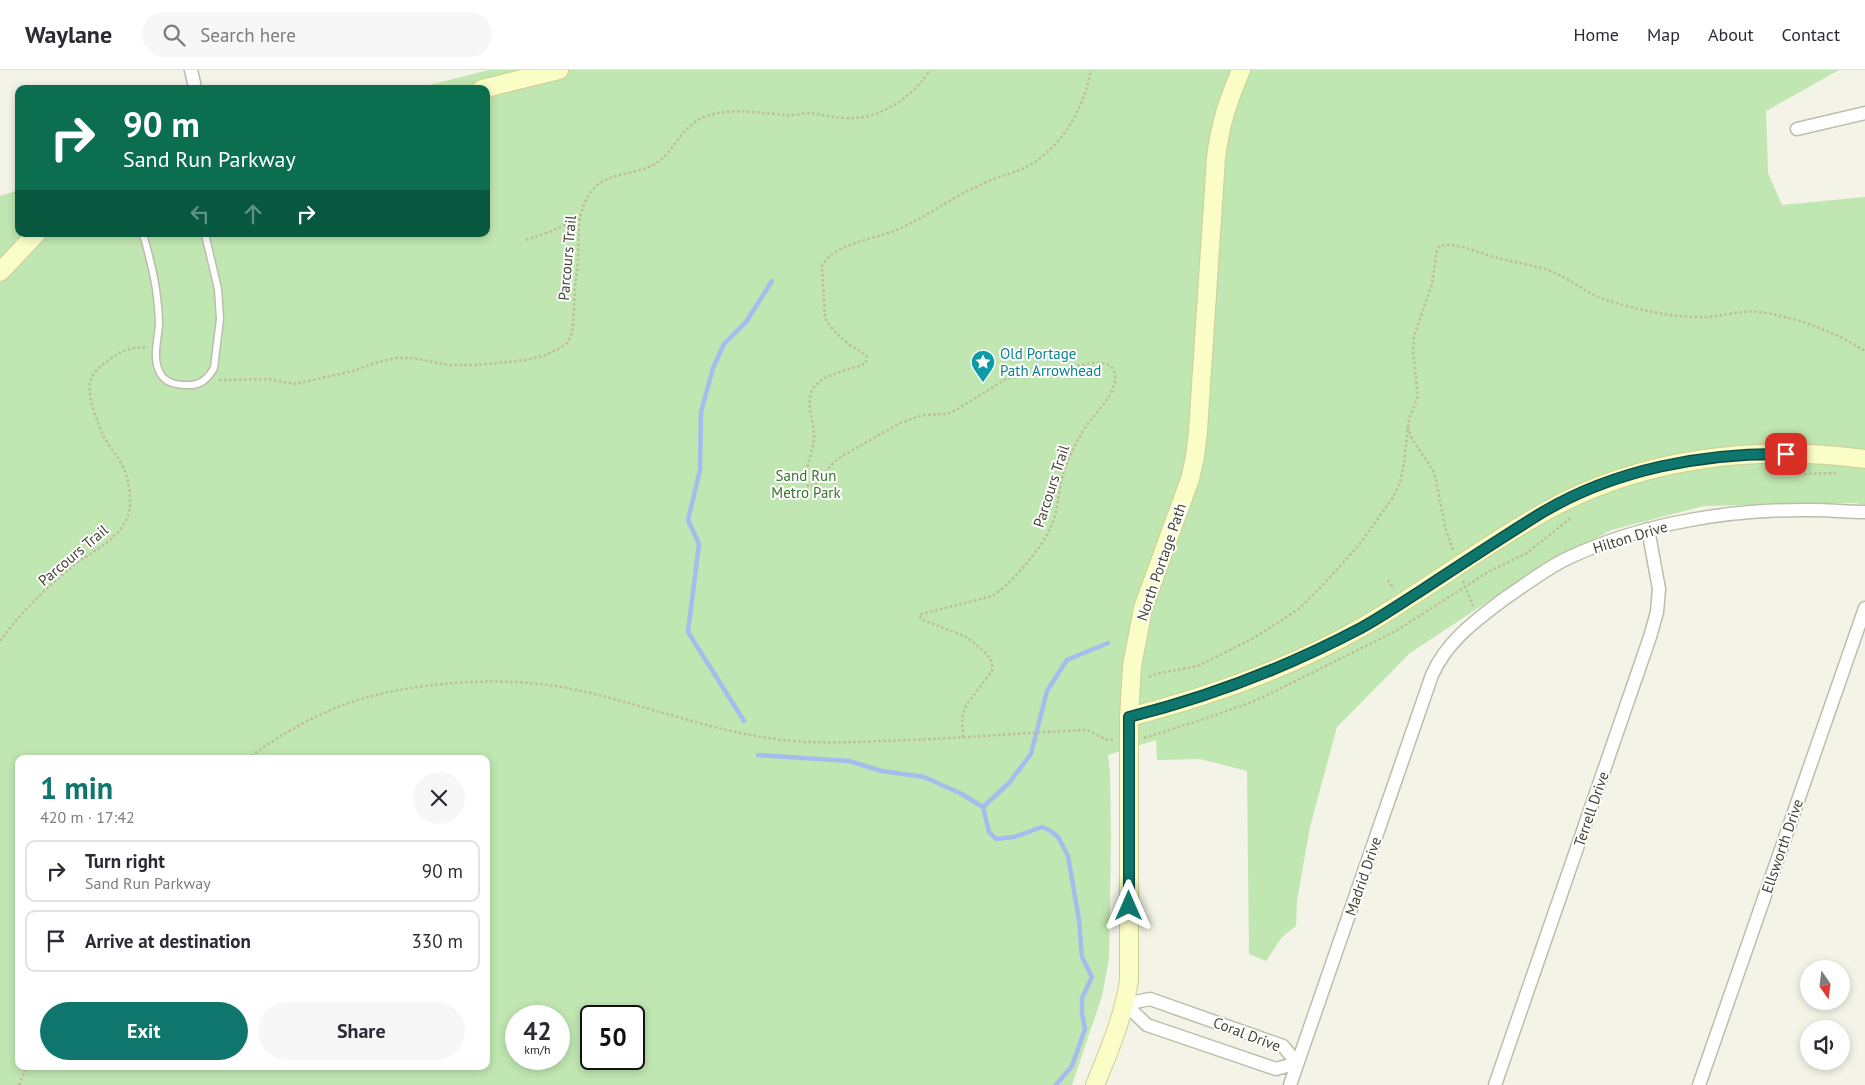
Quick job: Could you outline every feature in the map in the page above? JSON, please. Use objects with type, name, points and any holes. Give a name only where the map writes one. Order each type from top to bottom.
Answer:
[{"type":"main road","points":[[490,87],[559,70]]},
{"type":"main road","name":"North Portage Path","points":[[1094,1085],[1114,1040],[1125,1004],[1129,981],[1129,717],[1132,666],[1143,608],[1187,487],[1195,457],[1219,133],[1225,110],[1241,70]]},
{"type":"main road","points":[[0,272],[33,237]]},
{"type":"main road","points":[[1129,717],[1212,694],[1311,653],[1363,627],[1555,506],[1607,482],[1672,464],[1718,457],[1798,454],[1865,459]]},
{"type":"street","points":[[1797,129],[1865,113]]},
{"type":"street","name":"Hilton Drive","points":[[1436,667],[1448,646],[1480,618],[1526,584],[1567,559],[1599,545],[1648,530],[1697,519],[1765,511],[1865,512]]},
{"type":"street","name":"Terrell Drive","points":[[1495,1085],[1655,621],[1659,589],[1648,530]]},
{"type":"street","name":"Ellsworth Drive","points":[[1699,1085],[1865,608]]},
{"type":"street","name":"Madrid Drive","points":[[1290,1085],[1436,667]]},
{"type":"street","name":"Coral Drive","points":[[1150,999],[1283,1046],[1297,1063],[1276,1069],[1184,1038],[1147,1025],[1125,1004],[1150,999]]},
{"type":"lane","points":[[144,237],[152,263],[157,297],[159,324],[156,361],[159,371],[168,382],[191,386],[202,382],[214,368],[220,319],[218,289],[206,237]]},
{"type":"path","name":"Parcours Trail","points":[[207,377],[224,381],[268,379],[296,384],[344,374],[378,362],[398,358],[412,358],[450,365],[476,365],[526,360],[546,355],[567,343],[572,333],[578,260],[579,218],[590,192],[600,182],[607,178],[646,168],[657,163],[664,158],[687,127],[711,114],[753,112],[788,116],[809,113],[850,118],[866,116],[904,100],[915,90],[930,70]]},
{"type":"path","name":"Parcours Trail","points":[[963,737],[962,718],[966,705],[992,671],[992,662],[984,651],[967,637],[923,620],[918,616],[992,596],[1002,591],[1012,581],[1051,528],[1064,472],[1080,436],[1113,389],[1116,377],[1112,367],[1105,362],[1006,379],[956,410],[946,414],[924,415],[900,423],[844,455],[835,462],[818,482],[813,486],[808,486],[806,481],[807,470],[814,439],[810,398],[813,389],[821,381],[833,374],[866,363],[867,357],[829,325],[826,318],[822,265],[831,254],[899,229],[975,187],[1022,168],[1038,159],[1056,144],[1070,124],[1084,96],[1091,70]]},
{"type":"path","points":[[526,240],[552,231],[579,218]]},
{"type":"path","points":[[1149,677],[1198,666],[1254,638],[1300,608],[1358,546],[1392,499],[1400,483],[1409,419],[1418,396],[1414,336],[1432,284],[1437,249],[1442,245],[1463,248],[1496,258],[1542,268],[1556,273],[1600,298],[1639,309],[1683,317],[1709,317],[1735,312],[1757,312],[1775,315],[1830,332],[1865,351]]},
{"type":"path","name":"Parcours Trail","points":[[0,641],[37,599],[66,572],[110,540],[127,519],[130,508],[128,483],[124,470],[104,436],[96,416],[90,393],[90,383],[94,374],[117,354],[139,347],[156,349]]},
{"type":"path","points":[[1408,427],[1412,438],[1434,475],[1440,496],[1445,527],[1465,587],[1472,605],[1480,618]]},
{"type":"path","points":[[1772,470],[1804,474],[1837,473]]},
{"type":"path","points":[[1148,737],[1257,700],[1399,629],[1488,572],[1527,552],[1574,516]]},
{"type":"path","points":[[253,755],[279,736],[334,709],[363,699],[428,686],[508,681],[550,684],[743,735],[785,740],[832,743],[922,740],[1087,730]]},
{"type":"path","points":[[19,1085],[25,1070]]},
{"type":"green space","name":"Sand Run Metro Park","points":[[489,70],[1839,70],[1766,111],[1768,173],[1782,205],[1865,197],[1865,505],[1855,503],[1704,506],[1611,530],[1516,583],[1410,653],[1337,727],[1310,827],[1297,900],[1296,926],[1282,937],[1266,961],[1249,954],[1247,771],[1200,759],[1157,760],[1156,740],[1108,755],[1111,836],[1109,959],[1102,996],[1072,1085],[0,1085],[0,196],[15,191],[15,237],[490,237],[490,85],[430,85]]},
{"type":"waterway","points":[[744,721],[688,632],[699,544],[688,520],[700,470],[701,412],[713,368],[724,344],[746,322],[772,281]]},
{"type":"waterway","points":[[983,807],[1009,783],[1031,754],[1047,691],[1067,660],[1108,643]]},
{"type":"waterway","points":[[758,755],[849,761],[882,771],[924,777],[960,793],[983,807],[989,832],[996,839],[1014,837],[1042,827],[1058,837],[1068,856],[1079,920],[1082,957],[1092,977],[1082,998],[1082,1014],[1085,1029],[1072,1066],[1056,1085]]},
{"type":"place","name":"Old Portage Path Arrowhead","points":[[983,383]]},
{"type":"route","points":[[1129,906],[1129,717],[1212,694],[1311,653],[1363,627],[1544,512],[1607,482],[1672,464],[1718,457],[1786,454]]}]
